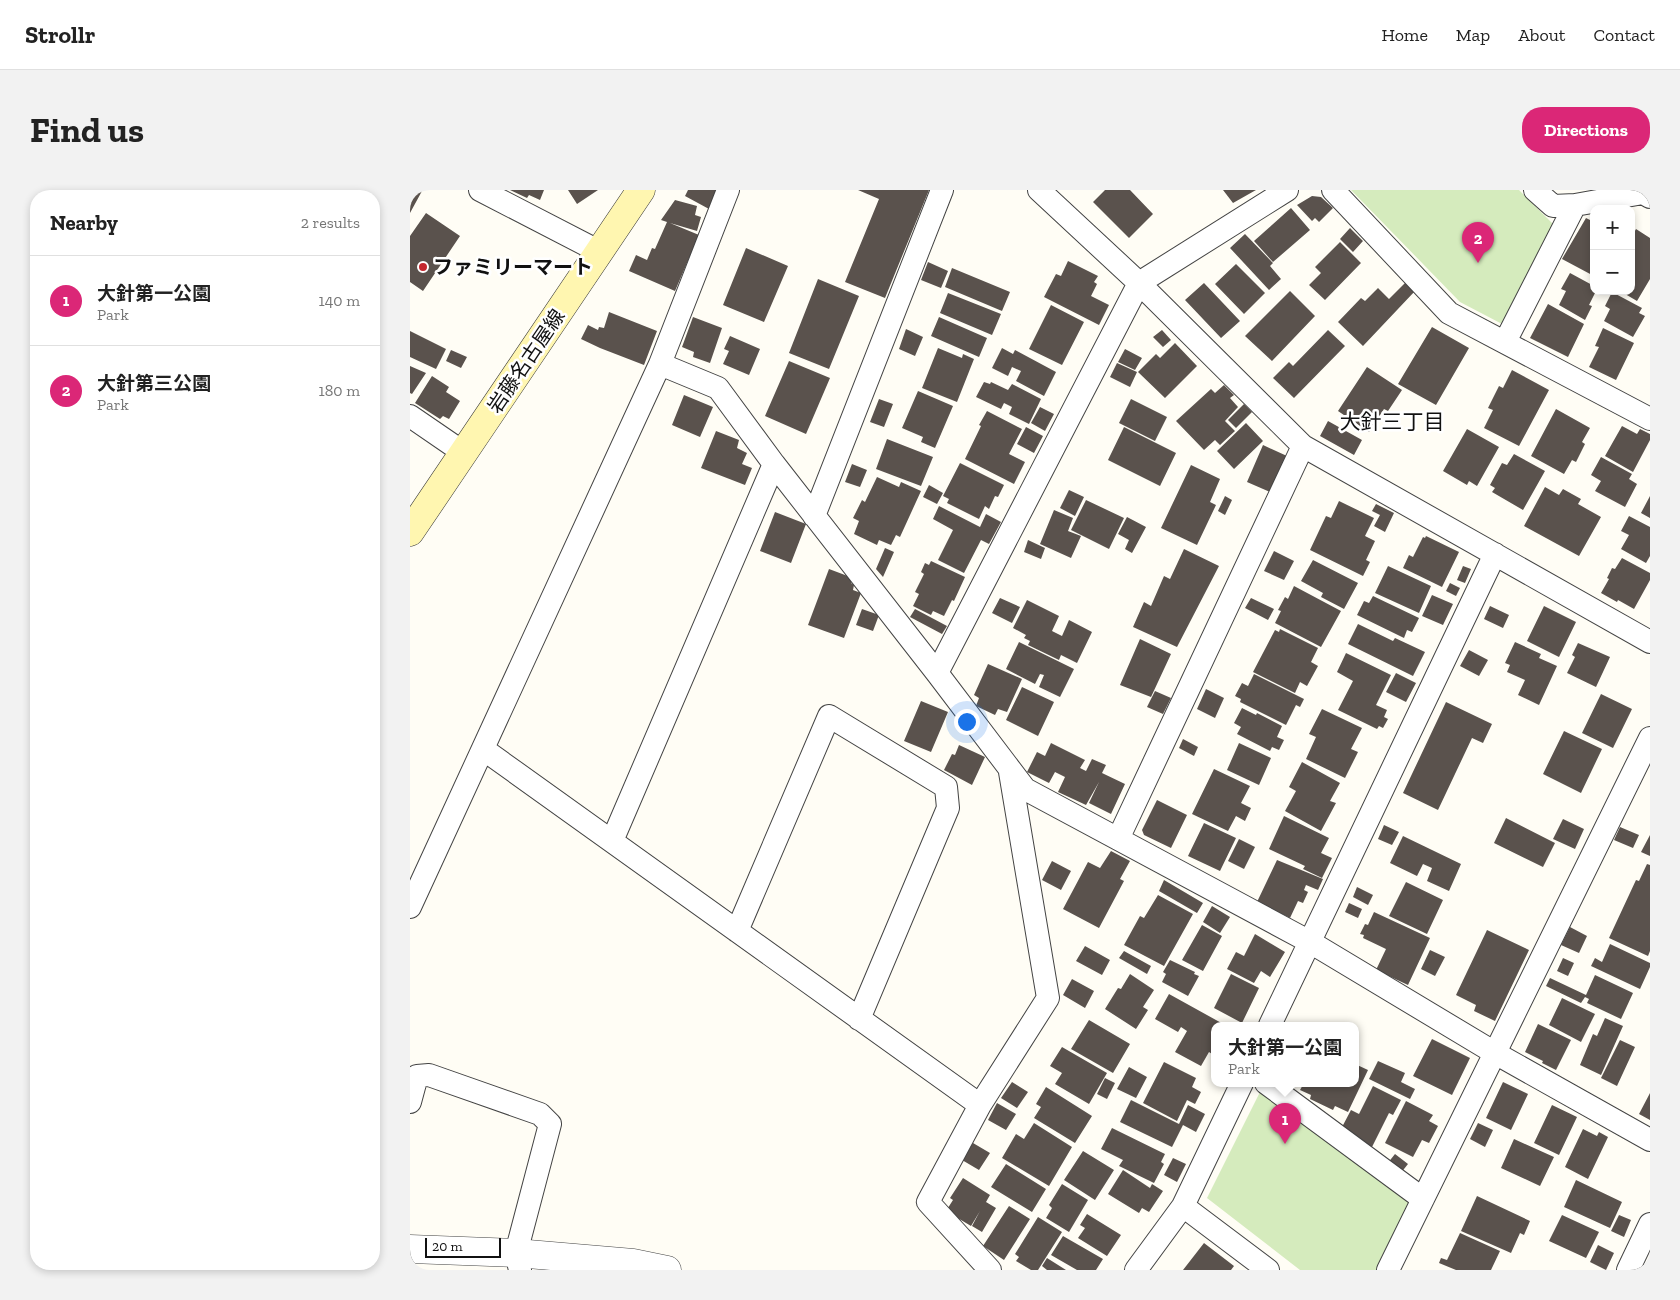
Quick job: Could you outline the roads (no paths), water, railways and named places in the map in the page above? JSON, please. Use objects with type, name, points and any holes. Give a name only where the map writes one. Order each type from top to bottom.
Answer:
[{"type":"main road","name":"岩藤名古屋線","points":[[410,532],[642,190]]},
{"type":"street","points":[[480,190],[600,252]]},
{"type":"street","points":[[410,907],[660,364],[728,190]]},
{"type":"street","points":[[814,516],[942,190]]},
{"type":"street","points":[[1039,190],[1139,283],[1303,446],[1650,642]]},
{"type":"street","points":[[937,673],[1139,283],[1287,190]]},
{"type":"street","points":[[1333,190],[1449,313],[1650,419]]},
{"type":"street","points":[[1535,190],[1553,206],[1575,205],[1643,193],[1650,197]]},
{"type":"street","points":[[1505,342],[1575,205]]},
{"type":"street","points":[[660,364],[718,388],[774,464],[1025,789],[1310,942],[1495,1052],[1650,1140]]},
{"type":"street","points":[[410,416],[464,452]]},
{"type":"street","points":[[1118,839],[1303,446]]},
{"type":"street","points":[[612,841],[774,464]]},
{"type":"street","points":[[1271,1022],[1495,554]]},
{"type":"street","points":[[737,931],[830,716],[946,787],[948,808],[859,1019]]},
{"type":"street","points":[[1388,1270],[1650,738]]},
{"type":"street","points":[[483,749],[980,1105]]},
{"type":"street","points":[[990,1270],[928,1202],[980,1105],[1048,998],[1009,768]]},
{"type":"street","points":[[410,1102],[417,1076],[429,1075],[540,1114],[550,1124],[518,1262]]},
{"type":"street","points":[[1136,1270],[1183,1206],[1240,1087]]},
{"type":"street","points":[[1271,1087],[1423,1199]]},
{"type":"street","points":[[1183,1206],[1268,1270]]},
{"type":"street","points":[[1628,1270],[1650,1224]]},
{"type":"street","points":[[410,1249],[518,1262],[633,1263],[667,1270]]},
{"type":"place","name":"大針第三公園","points":[[1478,263]]},
{"type":"place","name":"ファミリーマート","points":[[423,267]]},
{"type":"place","name":"大針第一公園","points":[[1285,1144]]},
{"type":"district","name":"大針三丁目","points":[[1392,422]]}]
